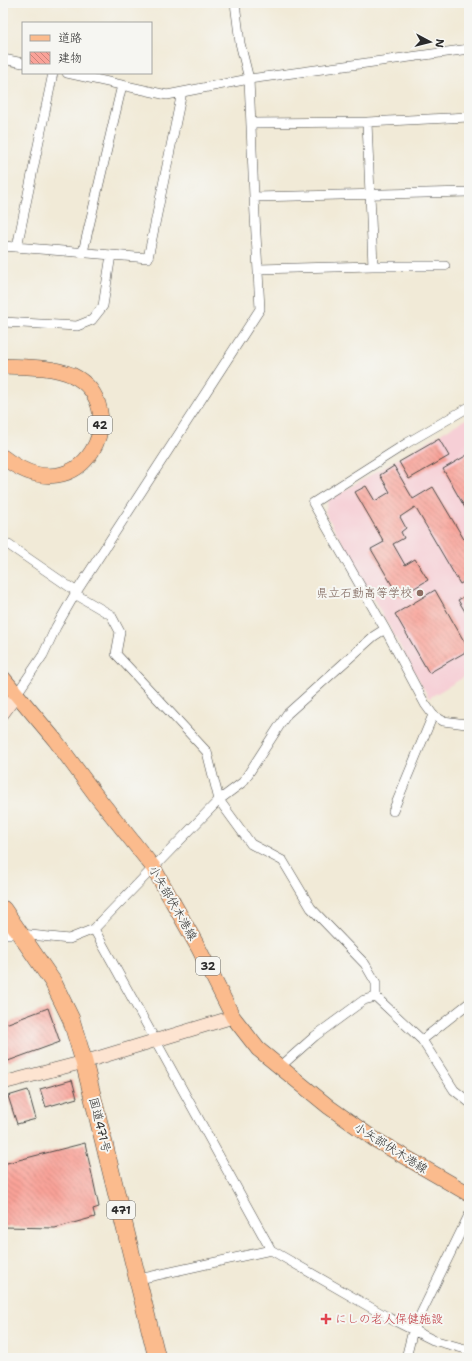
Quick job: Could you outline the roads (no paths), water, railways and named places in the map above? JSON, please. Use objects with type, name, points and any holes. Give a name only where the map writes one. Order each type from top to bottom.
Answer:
[{"type":"highway","name":"国道471号","points":[[3,909],[53,982],[71,1019],[84,1062],[139,1279],[157,1358]]},
{"type":"main road","name":"42","points":[[3,366],[43,368],[72,375],[91,391],[98,403],[100,415],[100,428],[97,442],[92,454],[82,464],[71,471],[59,475],[47,476],[34,474],[23,470],[3,457]]},
{"type":"main road","name":"小矢部伏木港線","points":[[3,678],[55,740],[153,868],[198,947],[233,1017],[258,1049],[329,1107],[374,1139],[469,1194]]},
{"type":"street","points":[[3,713],[43,655],[56,627],[76,593],[260,309],[249,79],[240,44],[235,3]]},
{"type":"street","points":[[72,74],[167,95],[249,79],[469,49]]},
{"type":"street","points":[[3,59],[22,63]]},
{"type":"street","points":[[17,247],[53,74]]},
{"type":"street","points":[[82,252],[122,85]]},
{"type":"street","points":[[3,246],[148,258],[182,92]]},
{"type":"street","points":[[250,123],[367,122],[469,118]]},
{"type":"street","points":[[367,122],[372,266]]},
{"type":"street","points":[[254,197],[469,192]]},
{"type":"street","points":[[3,322],[77,326],[92,320],[103,306],[111,255]]},
{"type":"street","points":[[258,269],[444,266]]},
{"type":"street","points":[[469,407],[407,443],[313,503],[385,629],[425,704],[433,715],[444,721],[466,724],[469,723]]},
{"type":"street","points":[[3,541],[76,593],[111,615],[120,632],[116,654],[207,752],[219,800],[251,844],[283,861],[311,908],[365,964],[376,983],[376,997],[422,1040],[454,1090],[469,1102]]},
{"type":"street","points":[[3,934],[20,934],[69,939],[94,929],[219,800],[243,782],[286,714],[374,636],[385,629]]},
{"type":"street","points":[[393,811],[433,715]]},
{"type":"street","points":[[94,929],[270,1250],[389,1318],[433,1340],[469,1350]]},
{"type":"street","points":[[280,1067],[315,1036],[364,1000],[376,997]]},
{"type":"street","points":[[422,1040],[469,1003]]},
{"type":"street","points":[[3,1083],[155,1042],[233,1017]]},
{"type":"street","points":[[406,1358],[413,1330],[469,1215]]},
{"type":"street","points":[[139,1279],[270,1250]]},
{"type":"place","name":"県立石動高等学校","points":[[420,593]]},
{"type":"place","name":"にしの老人保健施設","points":[[326,1319]]}]
